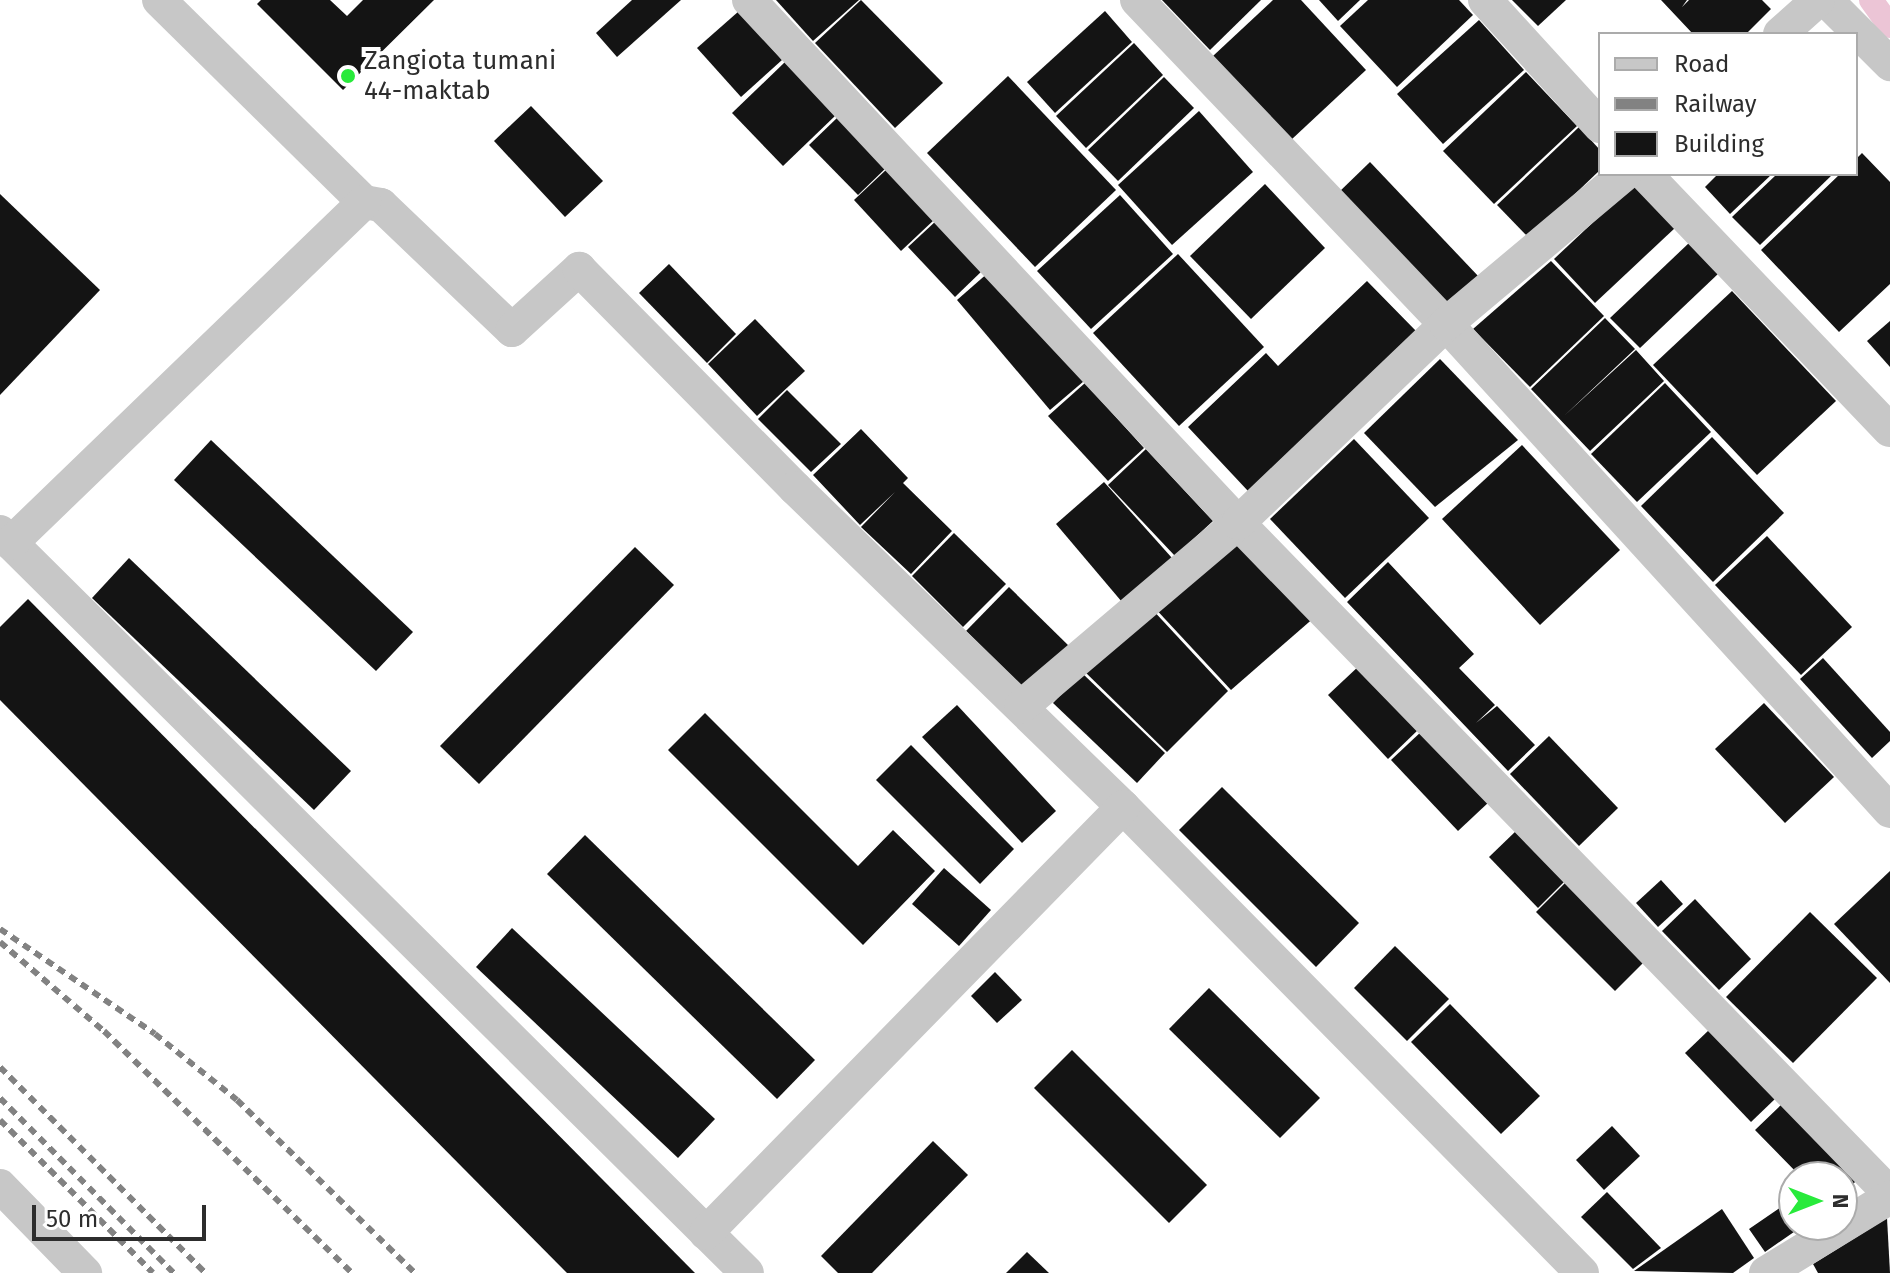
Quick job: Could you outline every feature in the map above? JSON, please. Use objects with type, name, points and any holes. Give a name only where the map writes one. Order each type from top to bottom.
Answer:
[{"type":"street","points":[[159,0],[364,202],[381,205],[512,330],[579,269],[1123,807],[1582,1273]]},
{"type":"street","points":[[749,0],[1238,523],[1890,1196],[1766,1273]]},
{"type":"street","points":[[1137,0],[1446,324],[1890,811]]},
{"type":"street","points":[[1485,0],[1598,124]]},
{"type":"street","points":[[1782,32],[1818,0]]},
{"type":"street","points":[[1826,0],[1890,64]]},
{"type":"street","points":[[1021,707],[1238,523],[1446,324],[1623,176]]},
{"type":"street","points":[[1647,176],[1890,430]]},
{"type":"street","points":[[364,202],[5,538],[747,1273]]},
{"type":"street","points":[[706,1233],[1123,807]]},
{"type":"street","points":[[0,1186],[85,1273]]},
{"type":"building","points":[[261,0],[330,0],[347,16],[363,0],[434,0],[343,90],[257,4]]},
{"type":"building","points":[[632,0],[681,0],[617,57],[596,33]]},
{"type":"building","points":[[776,0],[859,0],[813,41]]},
{"type":"building","points":[[861,0],[943,83],[895,128],[815,43]]},
{"type":"building","points":[[1162,0],[1261,0],[1210,50]]},
{"type":"building","points":[[1273,0],[1301,0],[1366,70],[1291,140],[1213,56]]},
{"type":"building","points":[[1319,0],[1360,0],[1338,21]]},
{"type":"building","points":[[1368,0],[1459,0],[1473,15],[1397,87],[1340,26]]},
{"type":"building","points":[[1512,0],[1566,0],[1538,26]]},
{"type":"building","points":[[1661,0],[1687,0],[1682,7],[1689,0],[1762,0],[1771,9],[1748,32],[1691,32]]},
{"type":"building","points":[[739,11],[782,60],[741,97],[697,48]]},
{"type":"building","points":[[1105,11],[1132,42],[1055,113],[1027,82]]},
{"type":"building","points":[[1479,20],[1524,70],[1443,144],[1397,94]]},
{"type":"building","points":[[1134,43],[1163,75],[1086,148],[1056,116]]},
{"type":"building","points":[[785,62],[836,115],[783,166],[732,113]]},
{"type":"building","points":[[1526,72],[1577,126],[1494,204],[1443,151]]},
{"type":"building","points":[[1008,76],[1116,190],[1035,267],[927,153]]},
{"type":"building","points":[[1164,77],[1194,108],[1118,181],[1088,150]]},
{"type":"building","points":[[531,106],[603,181],[565,217],[494,141]]},
{"type":"building","points":[[1199,111],[1253,172],[1172,245],[1118,185]]},
{"type":"building","points":[[838,117],[887,167],[858,195],[809,145]]},
{"type":"building","points":[[1579,127],[1598,148],[1598,172],[1529,238],[1497,205]]},
{"type":"building","points":[[1862,153],[1890,182],[1890,284],[1839,332],[1761,250],[1838,176],[1858,176],[1858,157]]},
{"type":"building","points":[[1370,162],[1480,278],[1446,311],[1336,195]]},
{"type":"building","points":[[888,168],[935,219],[901,251],[854,200]]},
{"type":"building","points":[[1716,176],[1770,176],[1730,214],[1705,187]]},
{"type":"building","points":[[1775,176],[1831,176],[1760,245],[1732,217]]},
{"type":"building","points":[[1635,183],[1676,227],[1595,303],[1554,259]]},
{"type":"building","points":[[1265,184],[1325,248],[1251,319],[1190,256]]},
{"type":"building","points":[[0,194],[100,290],[0,395]]},
{"type":"building","points":[[1120,195],[1173,254],[1091,329],[1037,271]]},
{"type":"building","points":[[937,220],[984,269],[955,297],[908,247]]},
{"type":"building","points":[[1690,242],[1719,273],[1640,348],[1610,318]]},
{"type":"building","points":[[1178,254],[1264,347],[1179,426],[1093,333]]},
{"type":"building","points":[[1551,261],[1604,316],[1530,387],[1473,329]]},
{"type":"building","points":[[669,264],[736,334],[707,363],[639,293]]},
{"type":"building","points":[[989,272],[1084,381],[1050,410],[957,300]]},
{"type":"building","points":[[1367,281],[1416,331],[1248,491],[1188,427],[1266,353],[1278,366]]},
{"type":"building","points":[[1732,291],[1836,401],[1757,475],[1653,365]]},
{"type":"building","points":[[1605,318],[1635,349],[1564,416],[1636,350],[1664,381],[1590,451],[1531,389]]},
{"type":"building","points":[[755,319],[805,371],[757,416],[708,364]]},
{"type":"building","points":[[1890,321],[1890,367],[1867,341]]},
{"type":"building","points":[[1440,359],[1518,440],[1435,507],[1364,433]]},
{"type":"building","points":[[1085,383],[1144,448],[1108,481],[1048,416]]},
{"type":"building","points":[[1665,383],[1711,432],[1637,502],[1591,454]]},
{"type":"building","points":[[787,390],[841,444],[811,472],[758,419]]},
{"type":"building","points":[[861,429],[908,478],[903,483],[952,531],[911,574],[861,527],[895,492],[860,525],[813,475]]},
{"type":"building","points":[[1712,437],[1784,513],[1713,582],[1641,506]]},
{"type":"building","points":[[1354,439],[1429,518],[1345,598],[1270,519]]},
{"type":"building","points":[[211,440],[413,632],[376,671],[174,480]]},
{"type":"building","points":[[1522,445],[1620,550],[1540,625],[1442,519]]},
{"type":"building","points":[[1146,449],[1213,521],[1175,556],[1108,485]]},
{"type":"building","points":[[1104,482],[1172,558],[1122,602],[1056,524]]},
{"type":"building","points":[[954,533],[1006,584],[963,627],[912,576]]},
{"type":"building","points":[[1237,533],[1316,616],[1231,690],[1152,605]]},
{"type":"building","points":[[1767,536],[1852,627],[1801,675],[1715,585]]},
{"type":"building","points":[[635,547],[674,585],[479,784],[440,746]]},
{"type":"building","points":[[129,558],[351,771],[314,810],[92,598]]},
{"type":"building","points":[[1388,562],[1474,654],[1459,668],[1495,705],[1476,723],[1497,706],[1535,745],[1508,771],[1347,602]]},
{"type":"building","points":[[1009,587],[1070,647],[1027,691],[966,631]]},
{"type":"building","points":[[28,599],[695,1273],[567,1273],[0,700],[0,627]]},
{"type":"building","points":[[1150,607],[1228,691],[1167,752],[1083,670]]},
{"type":"building","points":[[1823,658],[1890,732],[1890,741],[1872,758],[1800,679]]},
{"type":"building","points":[[1361,664],[1421,727],[1388,759],[1328,695]]},
{"type":"building","points":[[1082,673],[1165,753],[1137,783],[1053,703]]},
{"type":"building","points":[[1764,703],[1834,777],[1785,823],[1715,749]]},
{"type":"building","points":[[957,705],[1056,811],[1022,843],[922,737]]},
{"type":"building","points":[[705,713],[858,866],[893,830],[935,871],[863,945],[668,750]]},
{"type":"building","points":[[1423,730],[1490,801],[1458,831],[1391,760]]},
{"type":"building","points":[[1549,736],[1618,808],[1579,846],[1510,774]]},
{"type":"building","points":[[911,745],[1014,849],[980,884],[876,780]]},
{"type":"building","points":[[1222,787],[1359,923],[1316,967],[1179,830]]},
{"type":"building","points":[[1517,830],[1566,880],[1538,908],[1489,857]]},
{"type":"building","points":[[585,835],[815,1060],[777,1099],[547,874]]},
{"type":"building","points":[[944,868],[991,910],[959,946],[912,904]]},
{"type":"building","points":[[1890,871],[1890,983],[1834,924]]},
{"type":"building","points":[[1661,880],[1683,904],[1658,927],[1636,903]]},
{"type":"building","points":[[1567,881],[1646,960],[1615,991],[1536,912]]},
{"type":"building","points":[[1695,899],[1751,959],[1719,990],[1662,931]]},
{"type":"building","points":[[1810,912],[1877,978],[1793,1063],[1726,997]]},
{"type":"building","points":[[512,928],[715,1119],[678,1158],[476,967]]},
{"type":"building","points":[[1395,946],[1449,999],[1407,1041],[1354,988]]},
{"type":"building","points":[[995,972],[1022,1000],[997,1023],[971,996]]},
{"type":"building","points":[[1209,988],[1320,1098],[1280,1138],[1169,1029]]},
{"type":"building","points":[[1450,1004],[1540,1096],[1501,1134],[1411,1042]]},
{"type":"building","points":[[1710,1029],[1776,1098],[1751,1122],[1685,1053]]},
{"type":"building","points":[[1072,1050],[1207,1185],[1169,1223],[1034,1088]]},
{"type":"building","points":[[1782,1104],[1838,1161],[1785,1161],[1755,1130]]},
{"type":"building","points":[[1612,1126],[1640,1156],[1604,1190],[1576,1160]]},
{"type":"building","points":[[933,1141],[968,1175],[872,1273],[838,1273],[821,1256]]},
{"type":"building","points":[[1607,1192],[1661,1248],[1633,1269],[1581,1217]]},
{"type":"building","points":[[1722,1209],[1754,1258],[1733,1273],[1634,1271]]},
{"type":"building","points":[[1778,1209],[1778,1241],[1781,1241],[1765,1252],[1749,1229]]},
{"type":"building","points":[[1887,1218],[1890,1273],[1818,1273],[1813,1264],[1850,1241],[1858,1241],[1858,1236]]},
{"type":"building","points":[[1027,1252],[1049,1273],[1006,1273]]},
{"type":"waterway","points":[[1871,0],[1890,26]]},
{"type":"railway","points":[[0,929],[155,1034],[237,1100],[415,1273]]},
{"type":"railway","points":[[0,942],[104,1031],[352,1273]]},
{"type":"railway","points":[[0,1067],[205,1273]]},
{"type":"railway","points":[[0,1098],[174,1273]]},
{"type":"railway","points":[[0,1120],[153,1273]]},
{"type":"place","name":"Zangiota tumani 44-maktab","points":[[348,76]]}]
